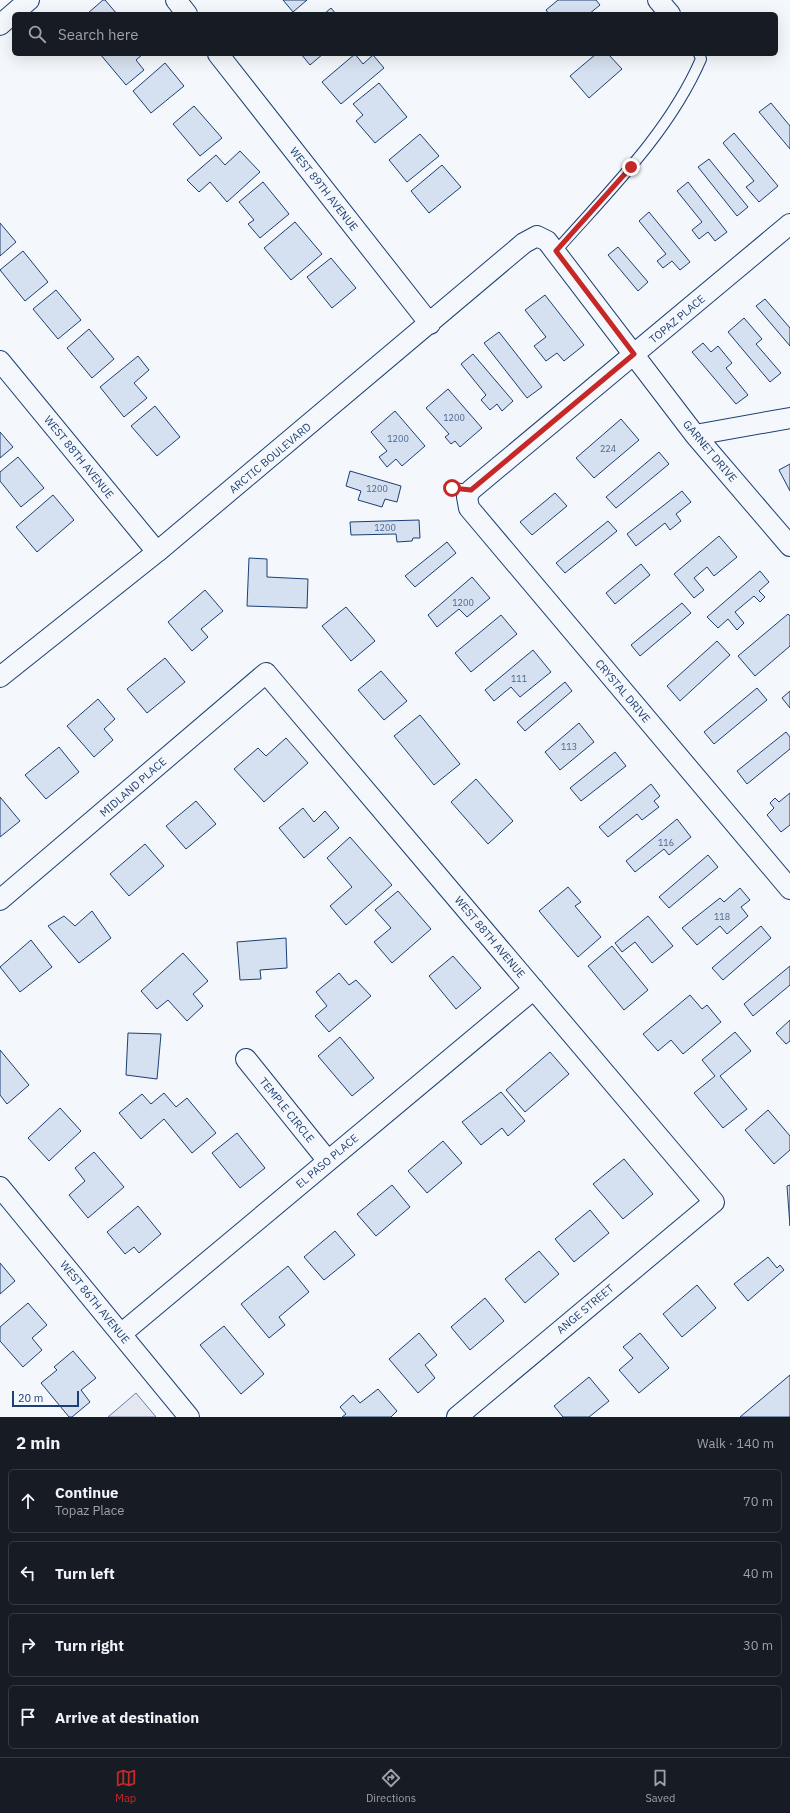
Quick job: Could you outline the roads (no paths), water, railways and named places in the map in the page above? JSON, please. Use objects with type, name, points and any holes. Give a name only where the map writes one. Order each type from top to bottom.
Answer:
[{"type":"street","points":[[14,12],[29,0]]},
{"type":"street","points":[[176,0],[185,12]]},
{"type":"street","points":[[658,0],[668,12]]},
{"type":"street","points":[[0,24],[12,14]]},
{"type":"street","name":"WEST 89TH AVENUE","points":[[220,56],[430,324]]},
{"type":"street","name":"TOPAZ PLACE","points":[[462,489],[634,354],[790,224]]},
{"type":"street","name":"ARCTIC BOULEVARD","points":[[0,677],[157,552],[430,324],[524,243],[537,236]]},
{"type":"street","name":"GARNET DRIVE","points":[[537,236],[548,241],[696,435],[790,546]]},
{"type":"street","name":"WEST 88TH AVENUE","points":[[0,361],[157,552]]},
{"type":"street","points":[[696,435],[790,418]]},
{"type":"street","name":"CRYSTAL DRIVE","points":[[462,489],[467,498],[469,508],[790,888]]},
{"type":"street","name":"WEST 88TH AVENUE","points":[[266,673],[714,1202]]},
{"type":"street","name":"MIDLAND PLACE","points":[[0,900],[266,673]]},
{"type":"street","name":"EL PASO PLACE","points":[[121,1334],[534,989]]},
{"type":"street","name":"TEMPLE CIRCLE","points":[[246,1059],[328,1161]]},
{"type":"street","name":"WEST 86TH AVENUE","points":[[0,1187],[189,1417]]},
{"type":"street","name":"ANGE STREET","points":[[457,1417],[714,1202]]},
{"type":"lane","points":[[556,251],[631,167],[663,124],[692,80],[701,60],[700,56]]}]
